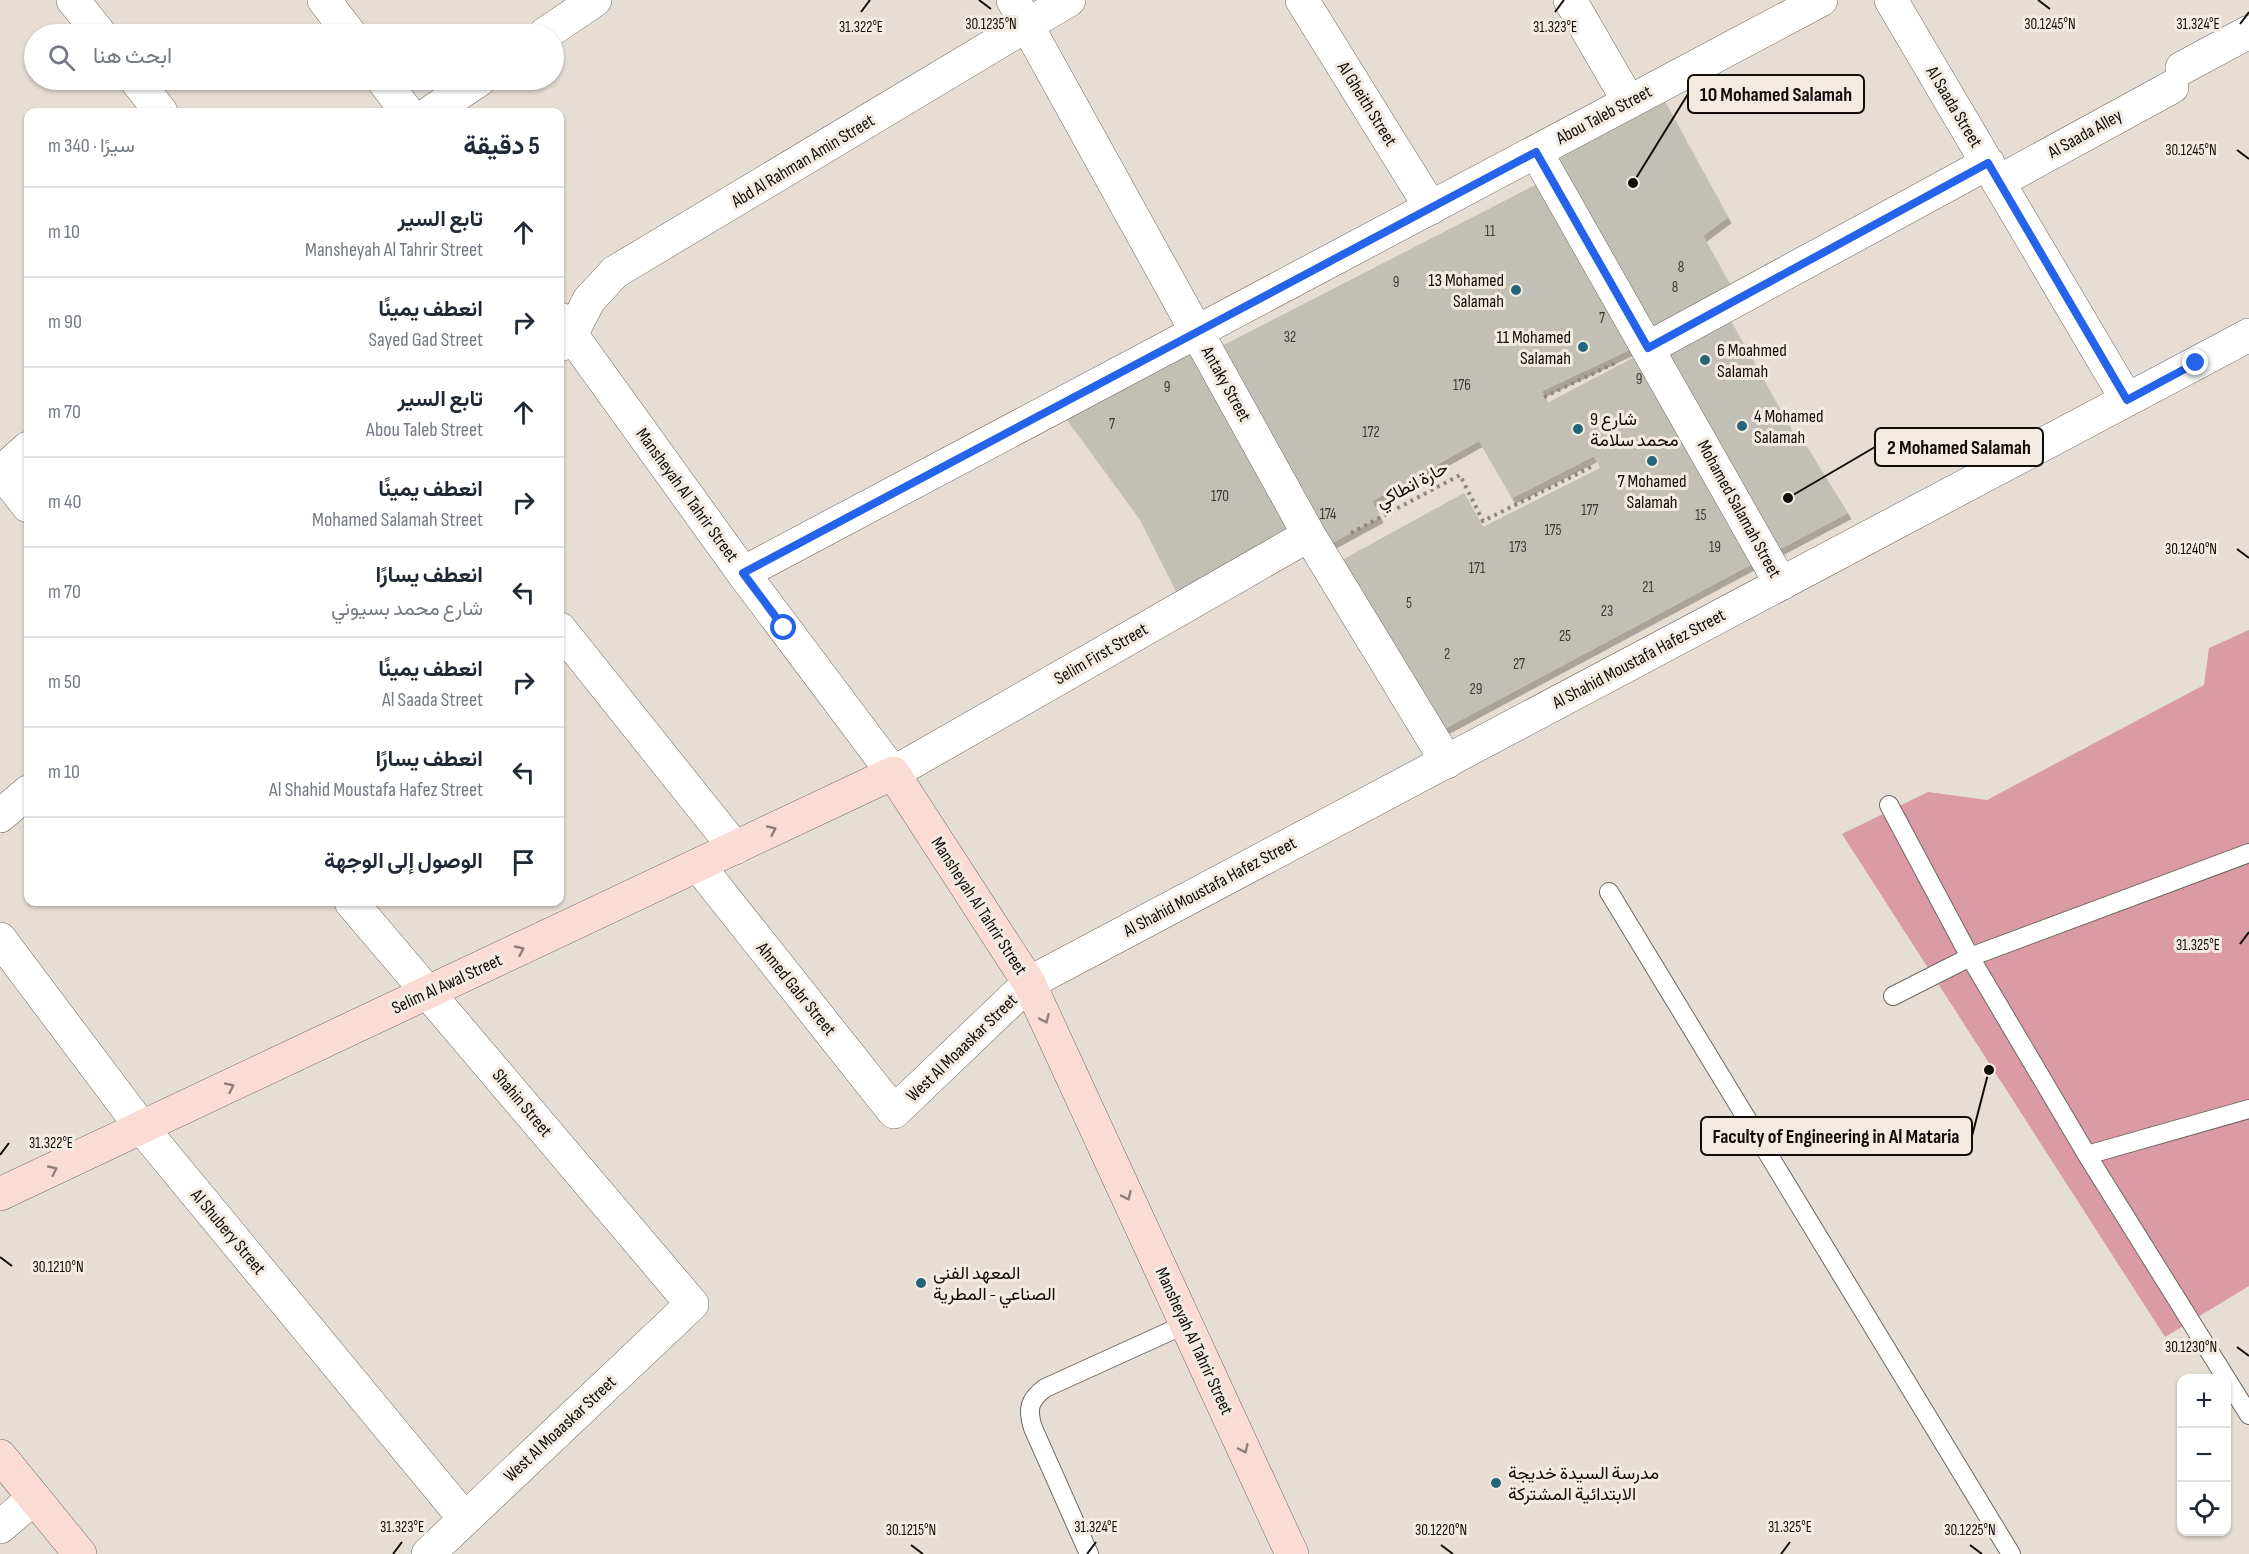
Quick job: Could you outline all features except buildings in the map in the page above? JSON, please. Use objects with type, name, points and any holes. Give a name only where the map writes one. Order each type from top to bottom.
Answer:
[{"type":"street","points":[[73,0],[92,24]]},
{"type":"street","points":[[324,0],[342,24]]},
{"type":"street","points":[[560,24],[595,0]]},
{"type":"street","name":"Abd Al Rahman Amin Street","points":[[564,332],[615,272],[1020,13],[1069,0]]},
{"type":"street","name":"Al Gheith Street","points":[[1302,0],[1431,208]]},
{"type":"street","points":[[1570,0],[1629,102]]},
{"type":"street","name":"Abou Taleb Street","points":[[743,573],[1821,0]]},
{"type":"street","name":"Al Saada Street","points":[[1891,0],[2127,400]]},
{"type":"street","name":"Antaky Street","points":[[1020,13],[1313,543],[1447,762]]},
{"type":"street","name":"Al Saada Alley","points":[[1648,348],[2177,77],[2249,32]]},
{"type":"street","points":[[143,90],[158,108]]},
{"type":"street","points":[[390,90],[404,108]]},
{"type":"street","points":[[437,108],[464,90]]},
{"type":"street","name":"Mohamed Salamah Street","points":[[1536,152],[1781,584]]},
{"type":"street","name":"Mansheyah Al Tahrir Street","points":[[564,334],[893,773],[1029,983],[1292,1554]]},
{"type":"street","name":"Al Shahid Moustafa Hafez Street","points":[[1029,983],[2249,335]]},
{"type":"street","points":[[24,452],[1,472],[24,501]]},
{"type":"street","name":"Selim First Street","points":[[893,773],[1313,543]]},
{"type":"street","points":[[564,634],[735,848]]},
{"type":"street","name":"Selim Al Awal Street","points":[[0,1194],[893,773]]},
{"type":"street","points":[[0,816],[24,795]]},
{"type":"street","name":"Ahmed Gabr Street","points":[[698,865],[894,1112]]},
{"type":"street","name":"Shahin Street","points":[[354,906],[692,1304]]},
{"type":"street","name":"Al Shubery Street","points":[[0,939],[142,1128],[465,1519]]},
{"type":"street","name":"West Al Moaaskar Street","points":[[894,1112],[1029,983]]},
{"type":"street","name":"West Al Moaaskar Street","points":[[428,1554],[692,1304]]},
{"type":"street","points":[[0,1456],[80,1554]]},
{"type":"street","points":[[0,1527],[34,1498]]},
{"type":"lane","points":[[1889,805],[1970,957],[2087,1155],[2249,1414]]},
{"type":"lane","points":[[1893,996],[1970,957],[2249,853]]},
{"type":"lane","points":[[1609,892],[2011,1554]]},
{"type":"lane","points":[[2087,1155],[2249,1109]]},
{"type":"lane","points":[[1089,1554],[1033,1428],[1028,1413],[1033,1397],[1045,1388],[1186,1324]]},
{"type":"path","points":[[1544,397],[1648,348]]},
{"type":"path","name":"حارة انطاكي","points":[[1313,543],[1460,475],[1483,520],[1593,466]]},
{"type":"shaded area","points":[[2249,630],[2249,1286],[2165,1337],[1842,834],[1928,792],[1987,800],[2204,685],[2209,648]]},
{"type":"place","name":"10 Mohamed Salamah","points":[[1633,183]]},
{"type":"place","name":"13 Mohamed Salamah","points":[[1516,290]]},
{"type":"place","name":"11 Mohamed Salamah","points":[[1583,347]]},
{"type":"place","name":"6 Moahmed Salamah","points":[[1705,360]]},
{"type":"place","name":"4 Mohamed Salamah","points":[[1742,426]]},
{"type":"place","name":"9 شارع محمد سلامة","points":[[1578,429]]},
{"type":"place","name":"7 Mohamed Salamah","points":[[1652,461]]},
{"type":"place","name":"2 Mohamed Salamah","points":[[1788,498]]},
{"type":"place","name":"Faculty of Engineering in Al Mataria","points":[[1989,1070]]},
{"type":"place","name":"المعهد الفني الصناعي - المطرية","points":[[921,1283]]},
{"type":"place","name":"مدرسة السيدة خديجة الابتدائية المشتركة","points":[[1496,1483]]},
{"type":"route","points":[[784,628],[743,573],[1536,152],[1648,348],[1988,163],[2127,400],[2196,363]]}]
